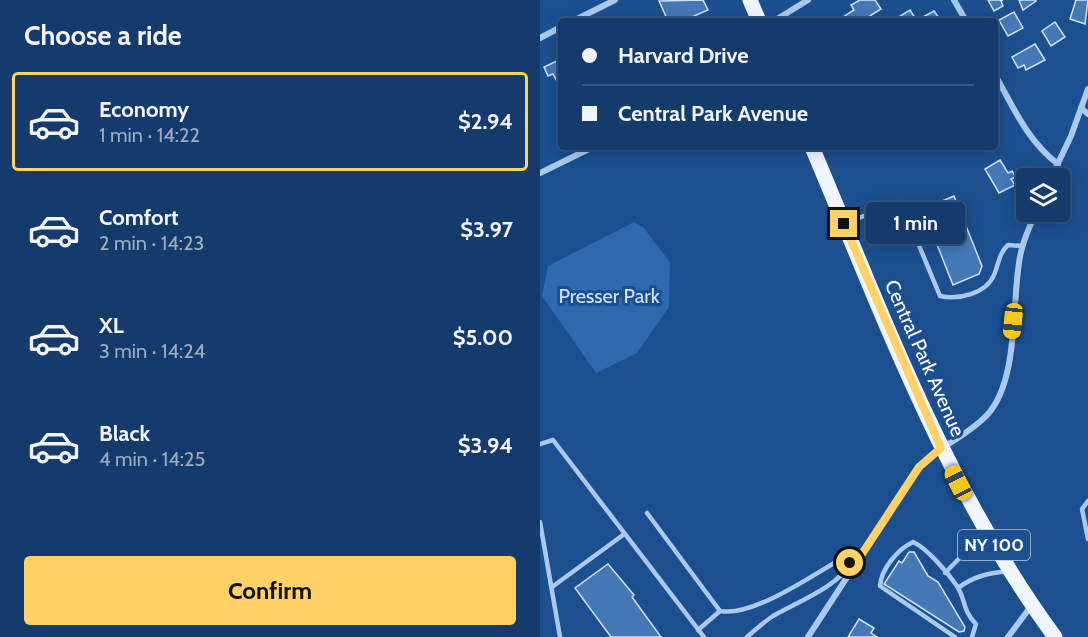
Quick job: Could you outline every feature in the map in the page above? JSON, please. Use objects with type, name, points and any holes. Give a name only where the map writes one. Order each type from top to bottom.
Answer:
[{"type":"main road","points":[[750,0],[758,18]]},
{"type":"main road","name":"Central Park Avenue","points":[[813,150],[941,448],[1010,571],[1055,637]]},
{"type":"street","points":[[579,18],[615,0]]},
{"type":"street","points":[[779,18],[808,0]]},
{"type":"street","points":[[954,0],[964,18]]},
{"type":"street","points":[[540,38],[558,29]]},
{"type":"street","points":[[998,80],[1030,136],[1044,154],[1058,164]]},
{"type":"street","points":[[1056,168],[1088,89]]},
{"type":"street","points":[[1081,108],[1088,114]]},
{"type":"street","points":[[540,173],[587,150]]},
{"type":"street","points":[[808,637],[919,467],[941,448],[976,425],[998,398],[1008,362],[1019,261],[1032,222]]},
{"type":"street","points":[[1008,637],[1032,605]]},
{"type":"lane","points":[[844,224],[901,202],[940,296],[954,299],[984,288],[994,276],[1002,250],[1008,245],[1023,246]]},
{"type":"lane","points":[[540,444],[553,440],[623,535],[704,637]]},
{"type":"lane","points":[[1088,501],[1082,509],[1088,539]]},
{"type":"lane","points":[[647,513],[720,611],[732,613],[762,602],[840,559],[850,563]]},
{"type":"lane","points":[[540,522],[560,637]]},
{"type":"lane","points":[[945,573],[986,531]]},
{"type":"lane","points":[[552,587],[623,535]]},
{"type":"lane","points":[[955,637],[880,586],[881,576],[904,546],[913,542],[923,546],[958,588],[966,614],[976,624],[972,637]]},
{"type":"lane","points":[[747,637],[771,617],[832,583],[846,572],[850,563],[860,557]]},
{"type":"lane","points":[[958,588],[970,579],[989,573],[1010,571]]},
{"type":"lane","points":[[698,630],[720,611]]},
{"type":"green space","name":"Presser Park","points":[[634,222],[643,227],[670,262],[669,307],[637,353],[596,373],[542,296],[548,266]]},
{"type":"building","points":[[703,0],[708,10],[690,18],[667,18],[659,1]]},
{"type":"building","points":[[860,0],[875,0],[881,9],[867,18],[844,18],[854,10],[851,5]]},
{"type":"building","points":[[988,0],[1003,0],[1001,1],[1003,6],[994,11]]},
{"type":"building","points":[[1019,0],[1035,0],[1036,1],[1023,10]]},
{"type":"building","points":[[1076,0],[1088,0],[1085,24],[1070,19]]},
{"type":"building","points":[[910,10],[915,18],[897,18]]},
{"type":"building","points":[[934,11],[939,18],[921,18]]},
{"type":"building","points":[[1014,12],[1023,28],[1008,36],[999,20]]},
{"type":"building","points":[[1055,22],[1065,37],[1051,46],[1042,31]]},
{"type":"building","points":[[1035,44],[1045,60],[1026,70],[1024,65],[1018,68],[1012,57]]},
{"type":"building","points":[[558,60],[558,83],[553,74],[548,76],[544,67]]},
{"type":"building","points":[[1000,160],[1008,173],[1012,171],[1016,177],[1011,179],[1015,185],[999,193],[985,169]]},
{"type":"building","points":[[954,196],[982,266],[979,274],[953,285],[923,209]]},
{"type":"building","points":[[909,552],[914,552],[928,576],[938,582],[965,627],[964,631],[959,632],[884,584],[899,561],[902,563]]},
{"type":"building","points":[[608,564],[634,595],[632,597],[661,637],[611,637],[575,588]]},
{"type":"building","points":[[859,619],[874,628],[871,633],[877,637],[848,637]]},
{"type":"route","points":[[844,224],[941,448],[919,467],[860,557],[850,563]]}]
